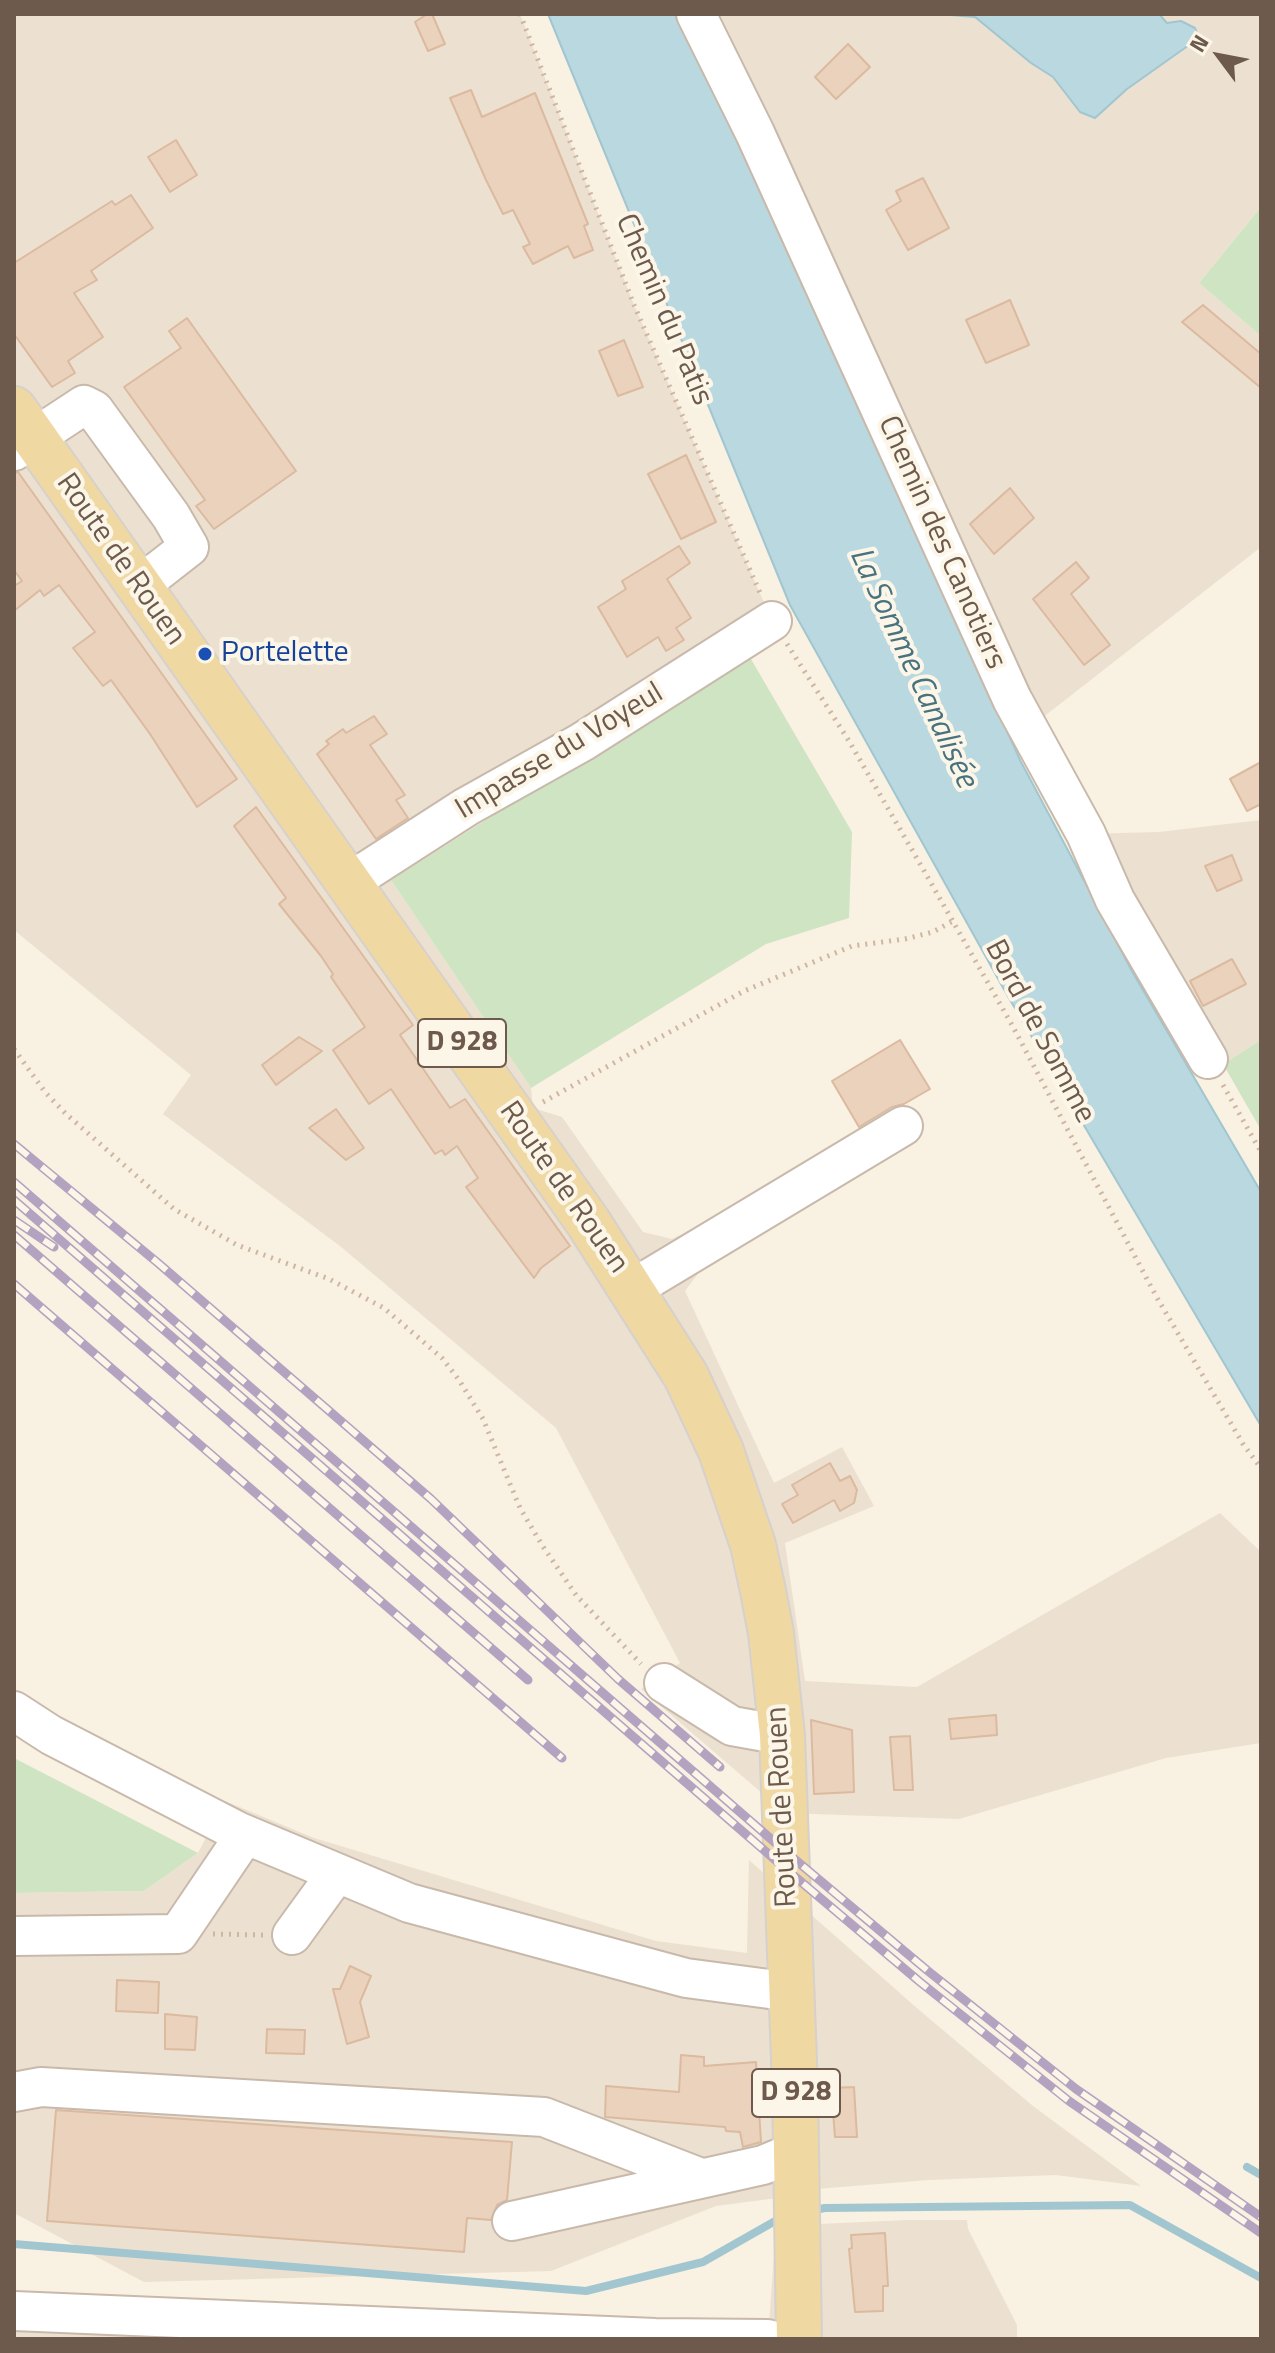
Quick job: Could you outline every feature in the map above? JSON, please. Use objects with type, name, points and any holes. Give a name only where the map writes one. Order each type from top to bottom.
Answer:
[{"type":"main road","name":"Route de Rouen","points":[[20,432],[139,586],[515,1118],[632,1289],[704,1410],[753,1545],[771,1633],[782,1735],[797,2151],[799,2339]]},
{"type":"street","name":"Chemin des Canotiers","points":[[696,14],[761,146],[1012,699],[1086,834],[1115,900],[1208,1059]]},
{"type":"street","points":[[20,432],[84,405],[94,410],[167,509],[189,547],[139,586]]},
{"type":"street","name":"Impasse du Voyeul","points":[[348,883],[466,807],[582,742],[772,621]]},
{"type":"street","points":[[632,1289],[903,1126]]},
{"type":"street","points":[[664,1683],[732,1726],[782,1735]]},
{"type":"street","points":[[14,1711],[51,1735],[245,1835],[409,1903],[686,1978],[792,1992]]},
{"type":"street","points":[[14,1936],[178,1934],[245,1835]]},
{"type":"street","points":[[292,1935],[337,1873]]},
{"type":"street","points":[[14,2092],[41,2087],[544,2117],[701,2178]]},
{"type":"street","points":[[512,2221],[763,2165],[797,2151]]},
{"type":"street","points":[[14,2311],[655,2338],[768,2339]]},
{"type":"path","name":"Chemin du Patis","points":[[520,14],[634,305],[772,621]]},
{"type":"path","name":"Bord de Somme","points":[[772,621],[849,741],[953,921],[1156,1296],[1243,1444],[1261,1468]]},
{"type":"path","points":[[515,1118],[744,991],[852,946],[905,939],[933,932],[953,921]]},
{"type":"path","points":[[14,1049],[45,1092],[65,1113],[174,1209],[237,1245],[329,1279],[384,1308],[442,1358],[483,1419],[520,1508],[567,1582],[615,1638],[664,1683]]},
{"type":"path","points":[[1208,1059],[1261,1152]]},
{"type":"path","points":[[178,1934],[292,1935]]},
{"type":"shaded area","points":[[14,14],[520,14],[634,305],[772,621],[366,872],[391,880],[531,1088],[533,1108],[562,1117],[643,1232],[672,1239],[691,1230],[708,1260],[685,1291],[774,1483],[842,1447],[874,1506],[785,1543],[805,1681],[917,1687],[1220,1513],[1261,1552],[1261,1743],[1166,1758],[959,1819],[785,1813],[641,1689],[680,1663],[556,1428],[340,1246],[163,1114],[191,1075],[14,930]]},
{"type":"shaded area","points":[[696,14],[1261,14],[1261,207],[1199,283],[1261,336],[1261,547],[1028,729]]},
{"type":"shaded area","points":[[1261,820],[1261,1040],[1223,1064],[1086,834],[1159,832]]},
{"type":"shaded area","points":[[225,1801],[314,1838],[656,1941],[747,1953],[749,1860],[1033,2106],[1141,2186],[1056,2175],[928,2180],[817,2189],[785,2197],[716,2206],[551,2271],[144,2282],[14,2213],[14,1893],[144,1891],[198,1853]]},
{"type":"shaded area","points":[[967,2220],[968,2229],[1017,2325],[1017,2339],[14,2339],[14,2311],[768,2338],[775,2240],[818,2224]]},
{"type":"green space","points":[[1261,207],[1261,336],[1199,283]]},
{"type":"green space","points":[[748,654],[852,832],[849,918],[766,944],[531,1088],[391,880]]},
{"type":"green space","points":[[1261,1040],[1261,1130],[1223,1064]]},
{"type":"green space","points":[[14,1758],[198,1853],[144,1891],[14,1893]]},
{"type":"water","name":"La Somme Canalisée","points":[[548,14],[675,14],[735,120],[1020,760],[1133,973],[1261,1192],[1261,1426],[1006,993],[790,605]]},
{"type":"water","points":[[939,14],[1159,14],[1167,23],[1181,21],[1195,28],[1199,38],[1127,89],[1095,118],[1080,112],[1053,77],[975,17]]},
{"type":"building","points":[[432,14],[445,44],[428,51],[415,22]]},
{"type":"building","points":[[848,44],[870,67],[836,99],[815,77]]},
{"type":"building","points":[[471,90],[482,117],[535,93],[588,224],[584,226],[593,250],[574,258],[568,246],[533,264],[523,247],[530,244],[513,210],[503,214],[450,98]]},
{"type":"building","points":[[176,140],[197,175],[170,192],[148,157]]},
{"type":"building","points":[[923,178],[949,228],[908,250],[886,210],[901,201],[896,191]]},
{"type":"building","points":[[131,195],[153,228],[91,271],[97,280],[74,293],[103,337],[68,361],[75,373],[52,387],[14,334],[14,263],[112,201],[115,205]]},
{"type":"building","points":[[1010,300],[1029,345],[986,363],[966,320]]},
{"type":"building","points":[[1203,305],[1261,354],[1261,388],[1182,322]]},
{"type":"building","points":[[187,318],[296,471],[214,529],[196,506],[205,500],[124,387],[181,348],[169,331]]},
{"type":"building","points":[[624,340],[643,387],[618,396],[599,351]]},
{"type":"building","points":[[686,455],[716,522],[681,539],[648,474]]},
{"type":"building","points":[[18,472],[237,779],[197,807],[111,680],[103,686],[73,648],[95,632],[59,585],[44,596],[40,590],[14,611],[14,586],[22,581],[14,570],[14,473]]},
{"type":"building","points":[[1010,488],[1034,518],[994,554],[970,524]]},
{"type":"building","points":[[679,546],[690,563],[667,579],[691,618],[676,628],[684,640],[666,651],[658,637],[627,657],[598,607],[626,589],[622,581]]},
{"type":"building","points":[[1076,562],[1089,578],[1071,594],[1110,645],[1084,665],[1033,599]]},
{"type":"building","points":[[374,716],[387,734],[370,745],[405,795],[396,800],[408,818],[376,839],[317,754],[329,744],[326,741],[343,729],[346,733]]},
{"type":"building","points":[[1261,762],[1261,804],[1247,811],[1230,779]]},
{"type":"building","points":[[256,807],[413,1025],[400,1035],[450,1108],[465,1099],[570,1246],[541,1268],[534,1278],[466,1187],[478,1178],[457,1146],[445,1155],[442,1150],[435,1154],[391,1089],[369,1104],[333,1050],[365,1027],[331,977],[333,974],[321,956],[279,904],[286,898],[234,826]]},
{"type":"building","points":[[1232,855],[1242,880],[1217,891],[1205,866]]},
{"type":"building","points":[[1232,959],[1246,984],[1203,1006],[1190,981]]},
{"type":"building","points":[[299,1037],[322,1051],[276,1085],[262,1065]]},
{"type":"building","points":[[900,1040],[930,1089],[859,1127],[832,1081]]},
{"type":"building","points":[[336,1109],[364,1148],[346,1160],[309,1128]]},
{"type":"building","points":[[830,1463],[840,1481],[850,1476],[857,1490],[854,1503],[840,1511],[834,1500],[793,1523],[782,1504],[798,1495],[792,1485]]},
{"type":"building","points":[[996,1715],[997,1735],[951,1739],[949,1719]]},
{"type":"building","points":[[811,1720],[852,1730],[854,1792],[814,1794]]},
{"type":"building","points":[[910,1736],[913,1790],[894,1790],[890,1737]]},
{"type":"building","points":[[350,1966],[371,1976],[360,2002],[369,2037],[347,2044],[333,1989],[340,1989]]},
{"type":"building","points":[[117,1980],[159,1982],[158,2013],[116,2011]]},
{"type":"building","points":[[165,2014],[197,2017],[195,2050],[165,2049]]},
{"type":"building","points":[[267,2029],[305,2030],[304,2054],[266,2053]]},
{"type":"building","points":[[681,2055],[704,2057],[704,2066],[756,2062],[761,2142],[743,2147],[740,2132],[726,2131],[725,2127],[605,2117],[606,2086],[679,2092]]},
{"type":"building","points":[[854,2087],[857,2137],[835,2137],[831,2088]]},
{"type":"building","points":[[56,2110],[512,2142],[507,2200],[497,2205],[491,2220],[467,2218],[464,2252],[47,2221]]},
{"type":"building","points":[[885,2233],[888,2286],[883,2286],[883,2311],[855,2312],[849,2249],[852,2248],[851,2235]]},
{"type":"waterway","points":[[1247,2167],[1261,2175]]},
{"type":"waterway","points":[[809,2211],[825,2208],[1130,2205],[1261,2278]]},
{"type":"waterway","points":[[14,2244],[586,2291],[703,2262],[784,2216]]},
{"type":"railway","points":[[14,1144],[158,1263],[431,1499],[618,1679],[720,1767]]},
{"type":"railway","points":[[14,1182],[786,1852],[928,1971],[1076,2089],[1261,2217]]},
{"type":"railway","points":[[14,1200],[920,1982],[1069,2101],[1261,2233]]},
{"type":"railway","points":[[14,1220],[54,1247]]},
{"type":"railway","points":[[14,1235],[528,1680]]},
{"type":"railway","points":[[14,1284],[562,1758]]},
{"type":"place","name":"Portelette","points":[[205,654]]}]
